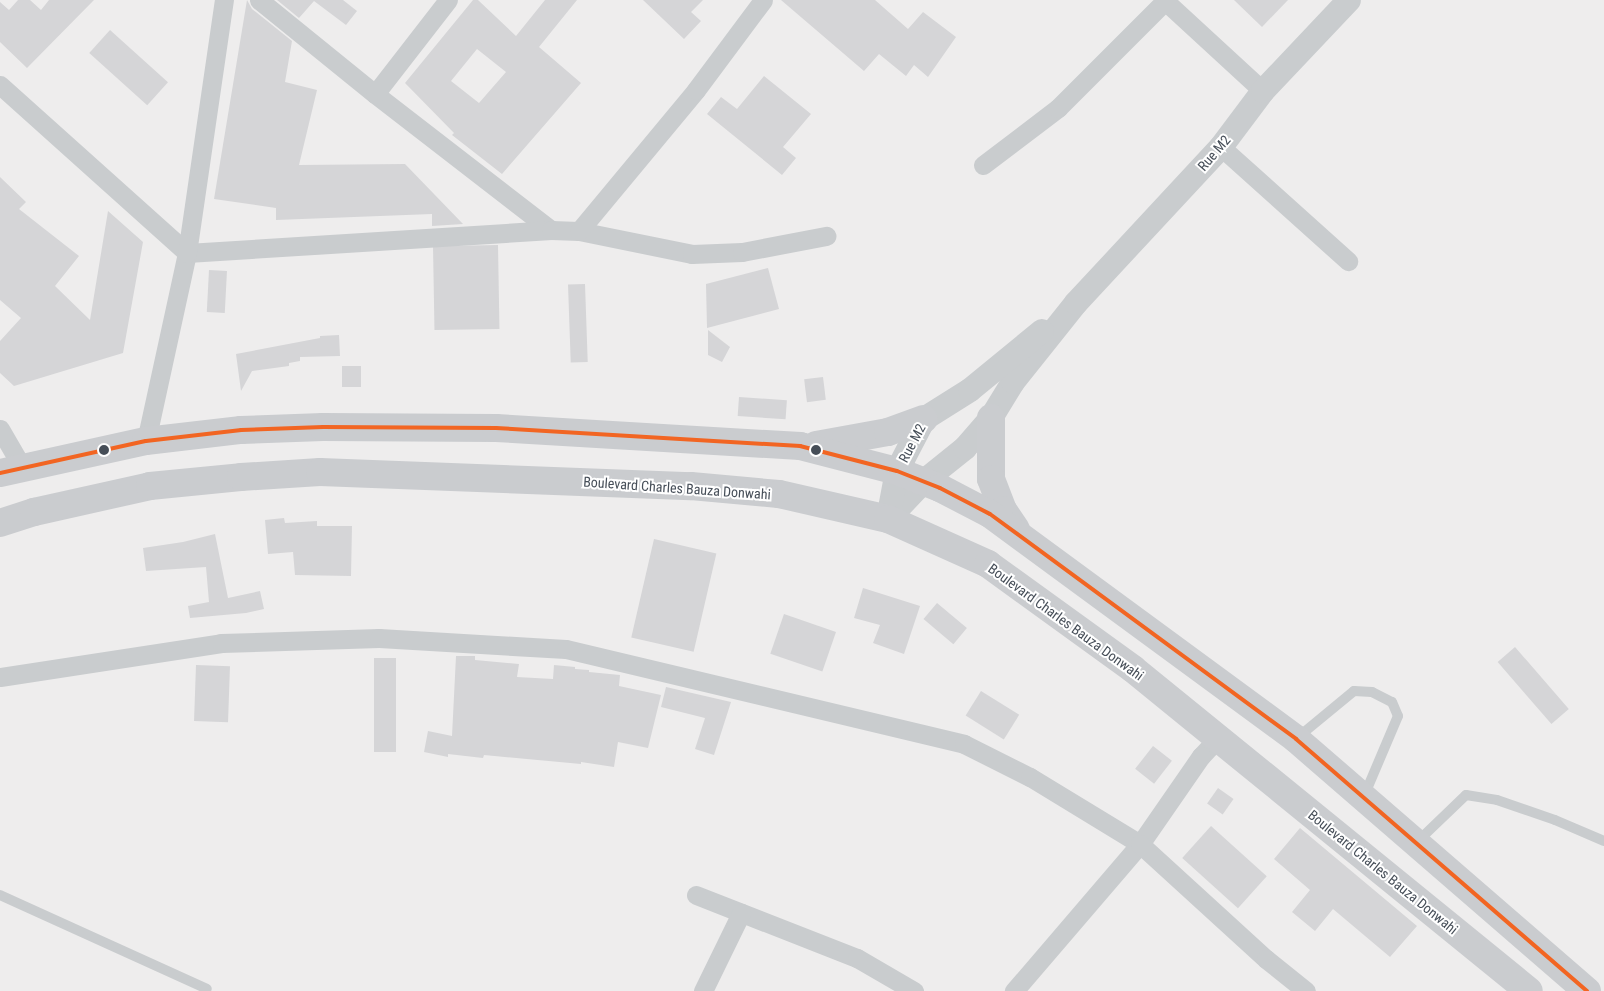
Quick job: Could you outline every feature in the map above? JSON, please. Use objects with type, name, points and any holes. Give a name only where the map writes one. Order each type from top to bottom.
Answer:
[{"type":"main road","points":[[991,418],[991,479],[1003,510],[1021,537]]},
{"type":"main road","points":[[11,470],[146,441],[241,430],[323,427],[496,428],[800,446],[844,442],[888,432],[924,419]]},
{"type":"main road","points":[[800,446],[897,471],[924,481],[990,514],[1296,739],[1587,991]]},
{"type":"main road","name":"Boulevard Charles Bauza Donwahi","points":[[0,523],[34,512],[150,486],[241,477],[320,472],[691,486],[779,494],[888,519],[988,564],[1134,669],[1529,991]]},
{"type":"street","points":[[146,441],[186,253],[224,0]]},
{"type":"street","points":[[259,0],[375,94],[551,230]]},
{"type":"street","points":[[375,94],[448,0]]},
{"type":"street","points":[[579,231],[696,90],[763,0]]},
{"type":"street","points":[[983,164],[1058,108],[1165,0],[1263,92]]},
{"type":"street","name":"Rue M2","points":[[888,519],[924,481],[965,448],[991,418],[1013,382],[1076,303],[1221,146],[1263,92],[1349,0]]},
{"type":"street","points":[[0,85],[186,253],[551,230],[579,231],[692,254],[742,252],[826,236]]},
{"type":"street","points":[[1221,146],[1348,261]]},
{"type":"street","name":"Rue M2","points":[[888,519],[897,471],[924,419],[970,390],[1076,303]]},
{"type":"street","points":[[0,430],[11,470]]},
{"type":"street","points":[[0,677],[220,643],[379,638],[566,649],[964,744],[1030,776],[1140,844],[1266,960],[1306,991]]},
{"type":"street","points":[[1014,991],[1140,844],[1201,756],[1218,738]]},
{"type":"street","points":[[696,895],[857,958],[914,991]]},
{"type":"street","points":[[703,991],[741,913]]},
{"type":"lane","points":[[1296,739],[1354,691],[1372,692],[1392,702],[1398,716],[1364,797]]},
{"type":"lane","points":[[1416,844],[1466,795],[1497,800],[1555,820],[1604,841]]},
{"type":"lane","points":[[0,895],[207,989]]},
{"type":"building","points":[[18,0],[30,0],[41,10],[49,0],[94,0],[27,68],[0,42],[0,2],[9,10]]},
{"type":"building","points":[[247,0],[252,9],[292,41],[285,82],[317,90],[299,165],[405,164],[463,224],[432,226],[432,214],[276,220],[276,208],[214,199]]},
{"type":"building","points":[[277,0],[343,0],[357,11],[346,25],[314,1],[299,18]]},
{"type":"building","points":[[473,0],[478,0],[516,36],[545,0],[577,0],[539,47],[581,83],[502,174],[452,135],[454,133],[405,83]],"holes":[[[477,49],[506,72],[479,103],[451,81]]]},
{"type":"building","points":[[643,0],[703,0],[691,12],[701,21],[684,39]]},
{"type":"building","points":[[781,0],[875,0],[908,29],[923,12],[956,37],[928,77],[914,65],[906,76],[879,54],[864,71]]},
{"type":"building","points":[[1234,0],[1288,0],[1262,27]]},
{"type":"building","points":[[110,30],[168,82],[147,105],[89,53]]},
{"type":"building","points":[[764,76],[811,114],[783,147],[796,158],[782,175],[707,114],[721,97],[737,109]]},
{"type":"building","points":[[0,177],[26,202],[19,209],[79,256],[55,286],[90,320],[108,211],[143,242],[123,353],[14,386],[0,373],[0,341],[21,318],[0,300]]},
{"type":"building","points":[[498,245],[499,329],[434,330],[433,246]]},
{"type":"building","points":[[768,268],[779,309],[707,328],[706,284]]},
{"type":"building","points":[[209,270],[227,271],[225,313],[207,312]]},
{"type":"building","points":[[585,284],[588,362],[571,363],[568,285]]},
{"type":"building","points":[[708,330],[730,347],[722,362],[708,355]]},
{"type":"building","points":[[339,335],[340,356],[300,357],[300,361],[289,363],[289,366],[252,371],[241,391],[236,354],[320,338],[320,336]]},
{"type":"building","points":[[342,366],[361,366],[361,387],[342,387]]},
{"type":"building","points":[[823,377],[826,400],[807,402],[804,379]]},
{"type":"building","points":[[739,397],[787,400],[786,419],[738,416]]},
{"type":"building","points":[[284,518],[285,523],[317,521],[317,526],[352,526],[351,576],[295,575],[293,552],[268,554],[265,520]]},
{"type":"building","points":[[215,534],[228,598],[260,591],[264,609],[246,613],[190,618],[188,606],[209,602],[206,567],[146,571],[143,548],[183,542]]},
{"type":"building","points":[[654,539],[716,553],[694,652],[631,637]]},
{"type":"building","points":[[863,588],[920,606],[904,654],[873,643],[880,625],[854,618]]},
{"type":"building","points":[[937,603],[967,628],[953,644],[924,619]]},
{"type":"building","points":[[784,614],[836,632],[822,672],[770,654]]},
{"type":"building","points":[[1515,647],[1569,709],[1551,724],[1498,662]]},
{"type":"building","points":[[456,656],[475,656],[475,660],[519,664],[517,677],[553,679],[554,665],[575,667],[575,669],[589,670],[589,672],[620,675],[619,686],[661,695],[648,748],[618,742],[614,767],[581,762],[581,764],[484,755],[483,758],[448,754],[448,757],[424,752],[428,731],[452,736]]},
{"type":"building","points":[[374,658],[396,658],[396,752],[374,752]]},
{"type":"building","points":[[196,665],[230,666],[228,722],[194,721]]},
{"type":"building","points":[[666,687],[731,702],[714,755],[695,749],[705,718],[661,707]]},
{"type":"building","points":[[981,691],[1019,715],[1004,739],[966,716]]},
{"type":"building","points":[[1153,746],[1172,761],[1154,784],[1135,769]]},
{"type":"building","points":[[1218,788],[1234,799],[1223,814],[1207,804]]},
{"type":"building","points":[[1211,826],[1267,876],[1238,908],[1182,858]]},
{"type":"building","points":[[1300,828],[1417,926],[1390,957],[1333,909],[1315,931],[1292,912],[1310,890],[1274,859]]},
{"type":"transit line","points":[[0,473],[146,441],[241,430],[323,427],[496,428],[800,446],[897,471],[940,488],[990,514],[1296,739],[1587,991]]}]
